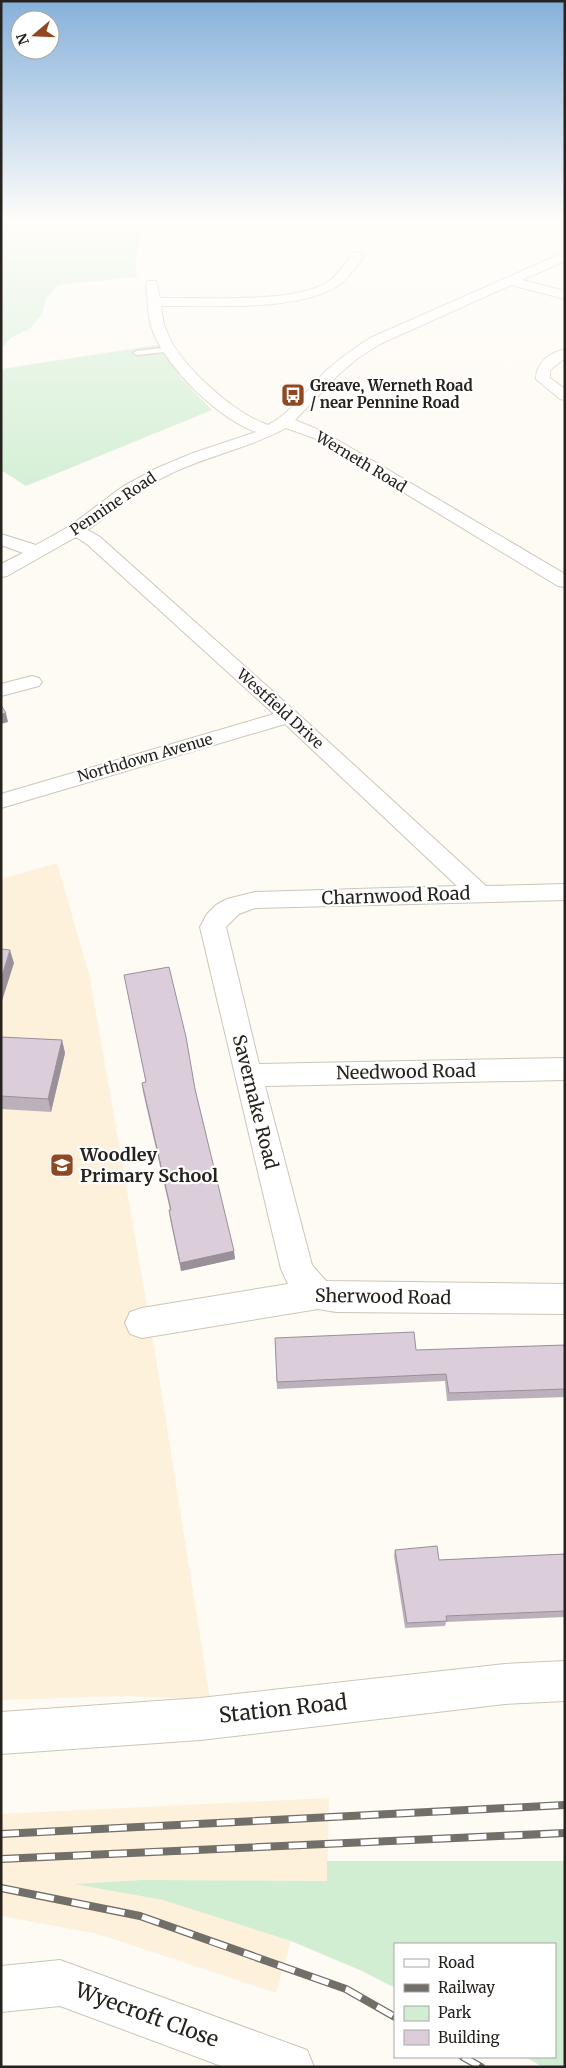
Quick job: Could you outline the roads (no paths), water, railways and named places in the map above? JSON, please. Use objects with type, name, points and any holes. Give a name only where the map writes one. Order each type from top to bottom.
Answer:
[{"type":"street","name":"Werneth Road","points":[[158,318],[160,333],[170,349],[199,383],[218,401],[246,422],[278,426],[319,435],[565,582]]},
{"type":"street","points":[[278,426],[333,372],[363,348],[426,318]]},
{"type":"street","points":[[565,353],[558,356],[543,369],[543,379],[565,396]]},
{"type":"street","name":"Pennine Road","points":[[1,572],[76,530],[128,491],[163,471],[278,426]]},
{"type":"street","name":"Westfield Drive","points":[[76,530],[94,541],[289,716],[479,893]]},
{"type":"street","points":[[1,539],[38,552]]},
{"type":"street","points":[[1,690],[32,682]]},
{"type":"street","name":"Northdown Avenue","points":[[1,801],[289,716]]},
{"type":"street","name":"Charnwood Road","points":[[228,908],[255,900],[565,892]]},
{"type":"street","name":"Savernake Road","points":[[228,908],[218,916],[213,927],[297,1269],[304,1281],[318,1294]]},
{"type":"street","name":"Needwood Road","points":[[248,1075],[565,1068]]},
{"type":"street","name":"Sherwood Road","points":[[142,1323],[318,1294],[336,1297],[565,1299]]},
{"type":"street","name":"Station Road","points":[[1,1733],[200,1718],[505,1684],[565,1681]]},
{"type":"street","name":"Wyecroft Close","points":[[1,1989],[60,1983],[290,2067]]},
{"type":"lane","points":[[137,353],[170,349]]},
{"type":"railway","points":[[1,1834],[565,1805]]},
{"type":"railway","points":[[1,1859],[565,1833]]},
{"type":"railway","points":[[1,1888],[140,1916],[346,1989],[394,2016]]},
{"type":"railway","points":[[465,2058],[481,2067]]},
{"type":"place","name":"Greave, Werneth Road / near Pennine Road","points":[[293,395]]},
{"type":"place","name":"Woodley Primary School","points":[[62,1165]]}]
